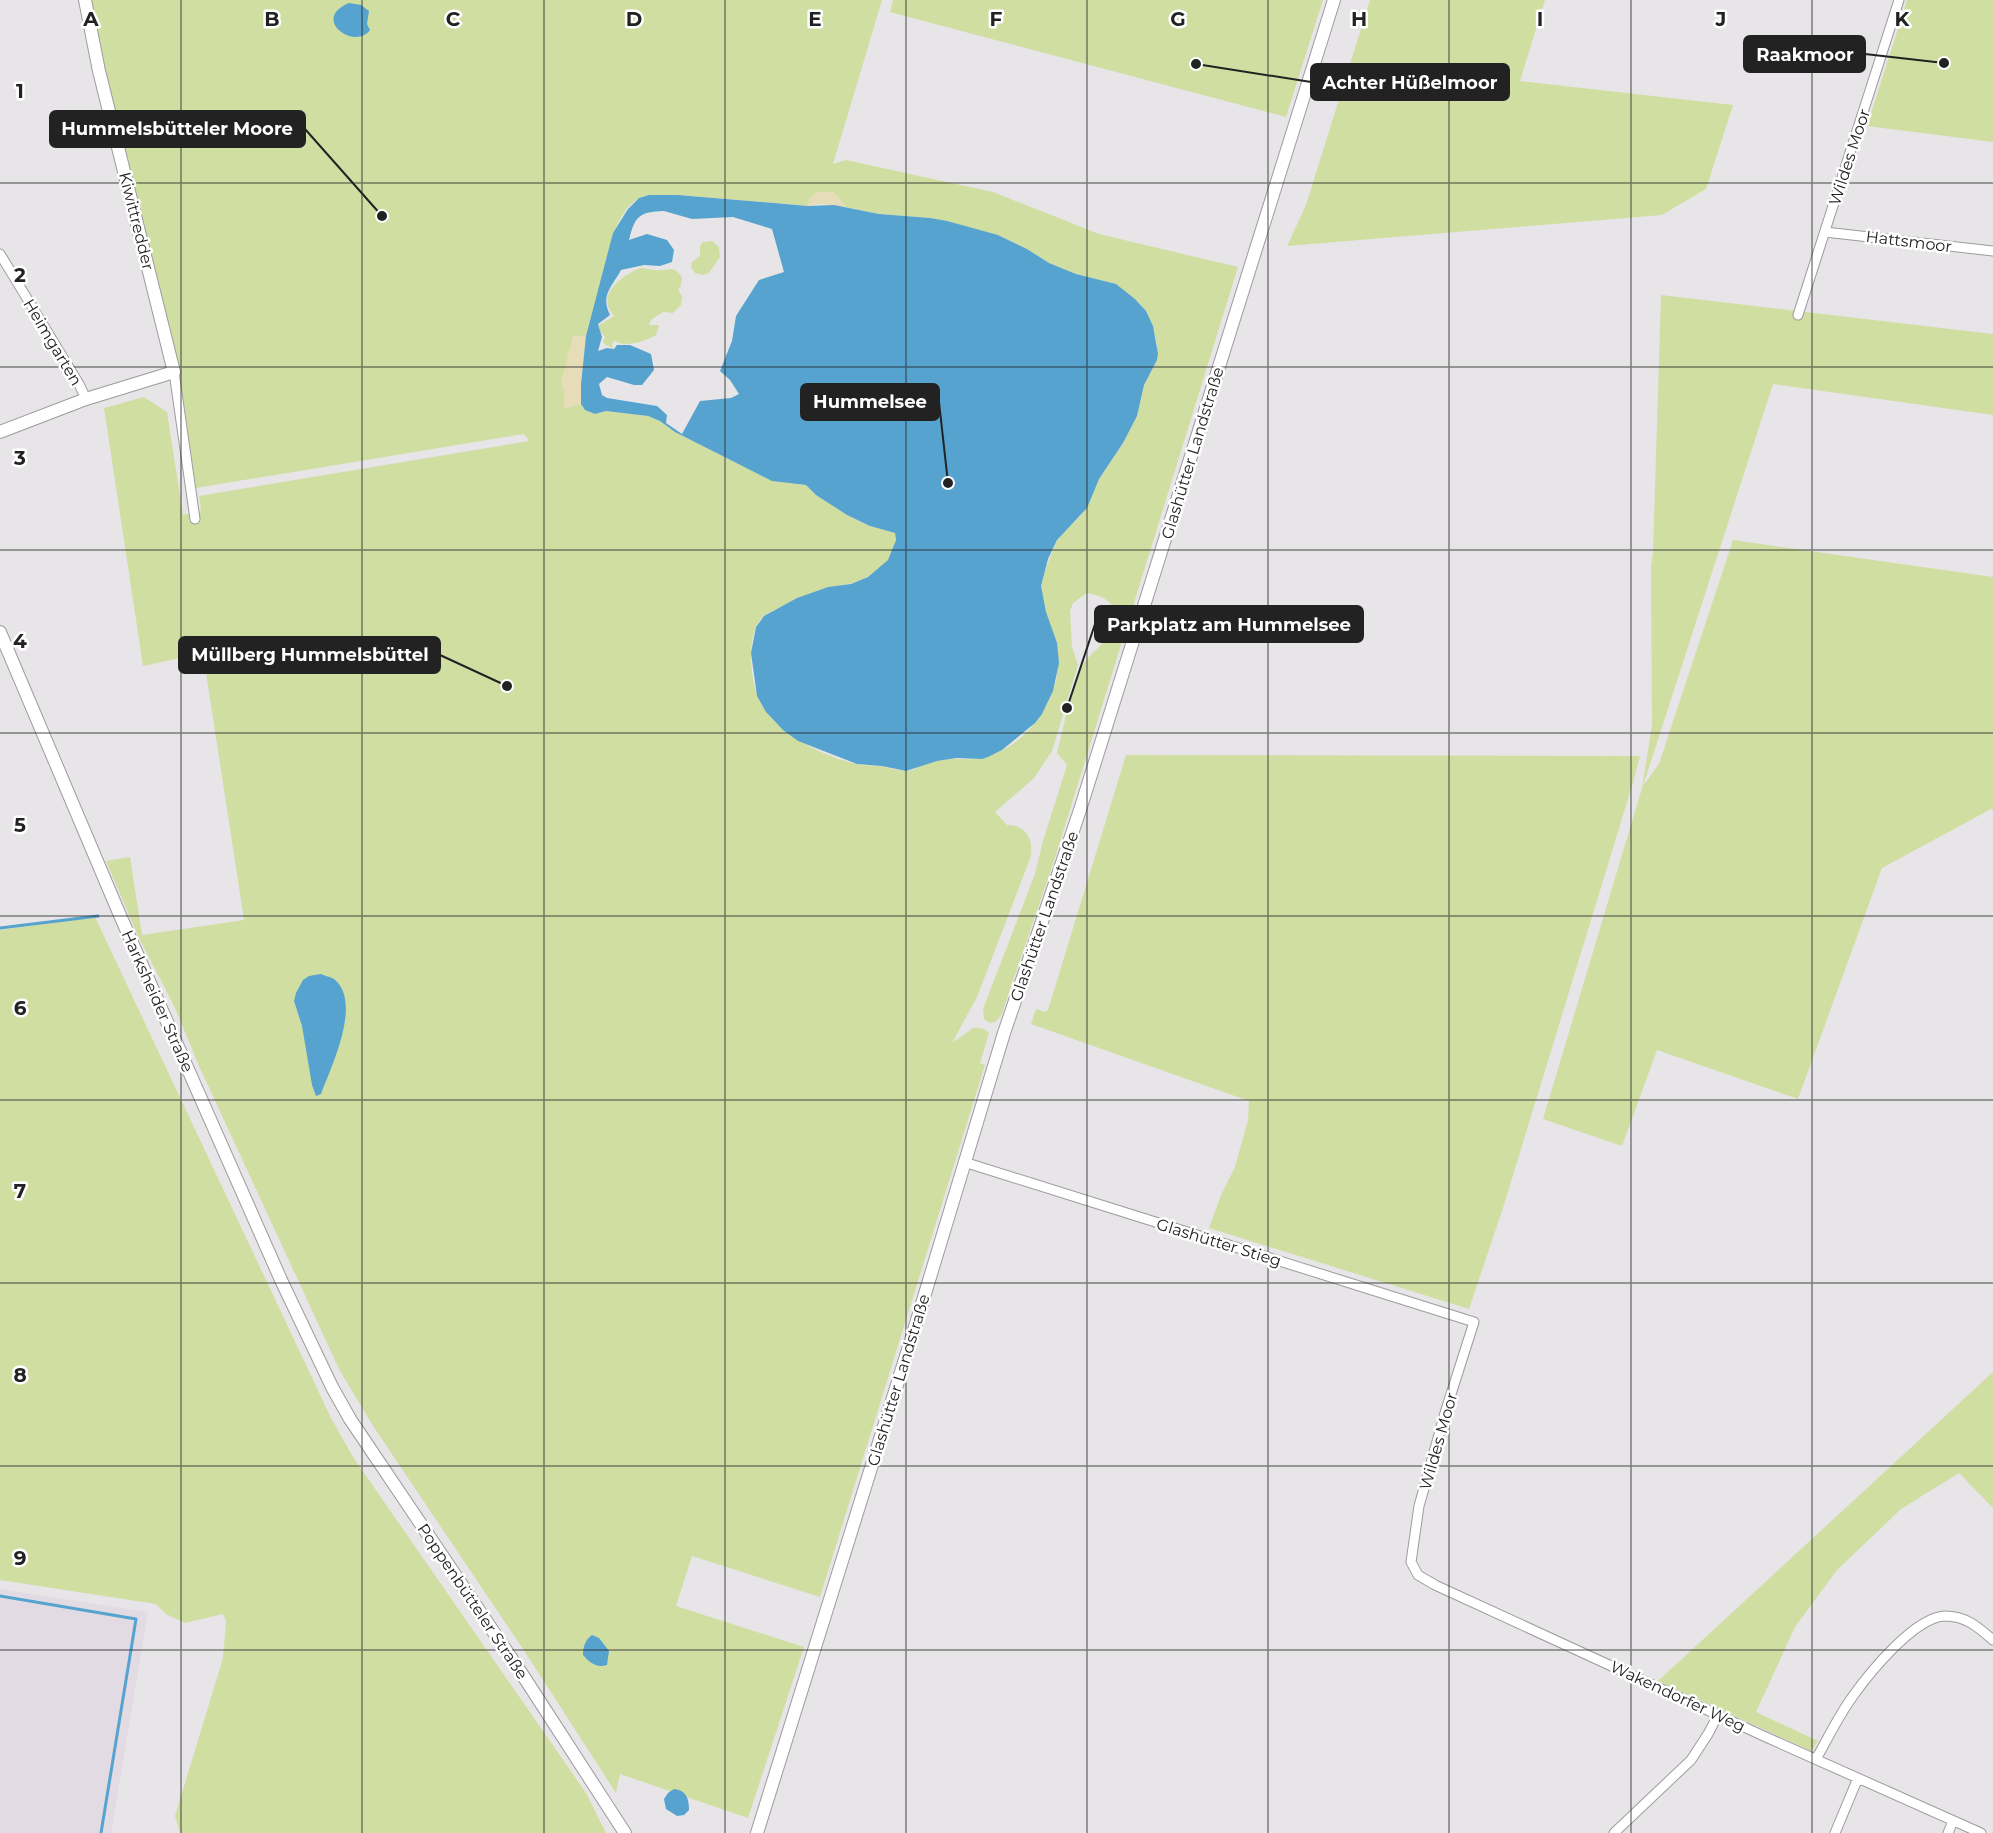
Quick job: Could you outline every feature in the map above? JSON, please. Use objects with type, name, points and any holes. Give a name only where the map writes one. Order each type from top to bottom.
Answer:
[{"type":"street","name":"Kiwittredder","points":[[85,0],[99,71],[174,372],[195,519]]},
{"type":"street","name":"Glashütter Landstraße","points":[[757,1833],[908,1351],[1004,1033],[1080,810],[1334,0]]},
{"type":"street","name":"Wildes Moor","points":[[1798,315],[1899,0]]},
{"type":"street","name":"Hattsmoor","points":[[1825,232],[1993,251]]},
{"type":"street","name":"Heimgarten","points":[[0,254],[86,399]]},
{"type":"street","points":[[0,432],[86,399],[174,372]]},
{"type":"street","name":"Harksheider Straße","points":[[0,632],[119,913],[281,1280],[323,1367]]},
{"type":"street","name":"Glashütter Stieg","points":[[964,1162],[1474,1322]]},
{"type":"street","name":"Wildes Moor","points":[[1411,1562],[1419,1506],[1474,1322]]},
{"type":"street","name":"Poppenbütteler Straße","points":[[323,1367],[350,1419],[509,1655],[625,1833]]},
{"type":"street","name":"Wakendorfer Weg","points":[[1411,1562],[1419,1575],[1436,1585],[1981,1833]]},
{"type":"street","points":[[1816,1759],[1853,1696],[1893,1650],[1911,1632],[1929,1619],[1943,1616],[1957,1617],[1972,1622],[1993,1640]]},
{"type":"street","points":[[1614,1833],[1690,1760],[1718,1715]]},
{"type":"street","points":[[1835,1833],[1858,1778]]},
{"type":"street","points":[[1948,1833],[1953,1821]]},
{"type":"shaded area","points":[[0,1589],[148,1612],[111,1833],[0,1833]]},
{"type":"green space","points":[[90,0],[882,0],[833,164],[846,160],[993,192],[1099,234],[1238,267],[1056,855],[1001,1016],[995,1022],[990,1023],[984,1019],[983,1009],[1035,874],[1067,765],[1057,753],[1077,678],[1083,664],[1111,632],[1116,616],[1111,604],[1097,595],[1087,593],[1073,603],[1070,611],[1072,647],[1078,665],[1052,751],[1034,778],[995,812],[1007,825],[1019,827],[1027,834],[1031,844],[1031,856],[977,997],[952,1043],[973,1028],[986,1030],[989,1033],[980,1063],[985,1065],[820,1597],[692,1556],[676,1606],[804,1647],[748,1818],[620,1774],[616,1793],[525,1652],[375,1429],[340,1371],[199,1066],[175,1008],[138,936],[106,861],[130,857],[142,935],[244,920],[203,653],[143,666],[104,408],[144,397],[167,412],[183,515],[201,511],[199,496],[529,441],[524,434],[196,488],[179,370]],"holes":[[[649,195],[678,195],[808,206],[810,198],[839,199],[846,207],[879,214],[930,218],[998,235],[1049,263],[1076,274],[1116,284],[1141,305],[1153,326],[1157,360],[1144,385],[1137,416],[1123,443],[1099,479],[1082,514],[1057,540],[1045,570],[1041,586],[1042,596],[1057,676],[1045,709],[1031,728],[1013,744],[984,757],[940,760],[903,771],[860,765],[843,760],[798,740],[773,719],[763,707],[757,694],[751,654],[754,632],[758,623],[769,613],[803,597],[825,588],[852,583],[876,571],[893,551],[895,533],[870,526],[847,515],[816,495],[806,485],[772,481],[648,416],[606,411],[595,414],[585,410],[581,404],[564,408],[564,391],[573,336],[586,336],[615,231],[621,218],[637,199]],[[294,1001],[346,1020],[341,1033],[302,1026]]]},
{"type":"green space","points":[[893,0],[1323,0],[1286,117],[890,12]]},
{"type":"green space","points":[[1370,0],[1545,0],[1520,81],[1733,105],[1706,189],[1662,215],[1287,246],[1306,205]]},
{"type":"green space","points":[[1907,0],[1993,0],[1993,142],[1867,126]]},
{"type":"green space","points":[[712,241],[719,247],[720,257],[709,273],[703,275],[695,273],[691,267],[692,262],[700,256],[700,246],[703,242]]},
{"type":"green space","points":[[640,268],[676,271],[682,277],[678,290],[682,296],[681,305],[673,313],[663,312],[651,320],[649,325],[659,325],[656,335],[630,344],[615,341],[612,343],[613,348],[604,344],[605,337],[599,325],[614,316],[607,301],[609,294],[618,281]]},
{"type":"green space","points":[[1661,295],[1993,334],[1993,415],[1773,384],[1643,786],[1659,764],[1733,540],[1993,577],[1993,810],[1991,809],[1882,868],[1798,1099],[1657,1050],[1622,1146],[1543,1119],[1642,788],[1652,725],[1651,566]]},
{"type":"green space","points":[[1126,755],[1640,756],[1503,1208],[1469,1309],[1209,1228],[1221,1195],[1235,1167],[1248,1120],[1249,1101],[1031,1024],[1036,1009],[1045,1012],[1048,1010]]},
{"type":"green space","points":[[95,917],[331,1418],[353,1457],[586,1793],[606,1833],[180,1833],[175,1816],[223,1658],[226,1621],[223,1614],[185,1623],[166,1614],[156,1604],[0,1580],[0,930]]},
{"type":"green space","points":[[1993,1372],[1993,1508],[1959,1473],[1901,1509],[1837,1570],[1795,1627],[1756,1712],[1818,1741],[1811,1751],[1658,1681]]},
{"type":"sand","points":[[816,192],[834,192],[846,207],[820,204],[808,206]]},
{"type":"sand","points":[[573,336],[586,336],[581,404],[564,408],[564,391],[561,382]]},
{"type":"water","points":[[349,3],[361,5],[369,11],[367,24],[370,30],[363,36],[346,35],[335,24],[334,17],[338,10]]},
{"type":"water","points":[[649,195],[678,195],[808,206],[834,205],[879,214],[947,221],[998,235],[1049,263],[1076,274],[1116,284],[1146,311],[1153,326],[1158,354],[1144,385],[1137,416],[1123,443],[1099,479],[1087,508],[1057,540],[1048,559],[1041,586],[1046,612],[1057,643],[1059,663],[1053,691],[1035,723],[1002,750],[982,759],[956,758],[937,761],[906,771],[857,764],[798,741],[783,730],[766,712],[757,696],[751,653],[756,627],[764,616],[797,598],[828,587],[851,584],[868,577],[888,560],[896,540],[895,533],[870,526],[847,515],[816,495],[806,485],[772,481],[675,432],[660,421],[648,416],[606,411],[595,414],[585,410],[581,404],[581,384],[586,336],[613,233],[628,209],[639,198]],"holes":[[[664,211],[692,219],[733,217],[772,229],[784,272],[759,280],[736,316],[732,341],[720,371],[730,380],[739,394],[731,398],[700,401],[682,434],[666,423],[667,415],[657,406],[607,398],[602,395],[599,384],[607,377],[642,385],[654,370],[651,354],[630,345],[617,345],[614,349],[607,348],[598,351],[602,337],[598,324],[610,315],[606,302],[607,296],[621,270],[644,265],[660,266],[672,262],[674,250],[667,240],[647,234],[629,240],[633,225],[639,217]]]},
{"type":"water","points":[[321,974],[334,979],[342,989],[346,1003],[342,1035],[337,1052],[321,1094],[316,1096],[302,1026],[294,1001],[303,980],[309,976]]},
{"type":"water","points":[[592,1635],[599,1638],[609,1651],[607,1665],[594,1664],[583,1655],[585,1644]]},
{"type":"water","points":[[674,1789],[684,1793],[687,1798],[689,1810],[684,1815],[677,1816],[666,1809],[664,1799]]},
{"type":"waterway","points":[[0,928],[98,916]]},
{"type":"waterway","points":[[0,1596],[136,1619],[101,1833]]},
{"type":"place","name":"Raakmoor","points":[[1944,63]]},
{"type":"place","name":"Achter Hüßelmoor","points":[[1196,64]]},
{"type":"place","name":"Hummelsbütteler Moore","points":[[382,216]]},
{"type":"place","name":"Hummelsee","points":[[948,483]]},
{"type":"place","name":"Müllberg Hummelsbüttel","points":[[507,686]]},
{"type":"place","name":"Parkplatz am Hummelsee","points":[[1067,708]]}]
